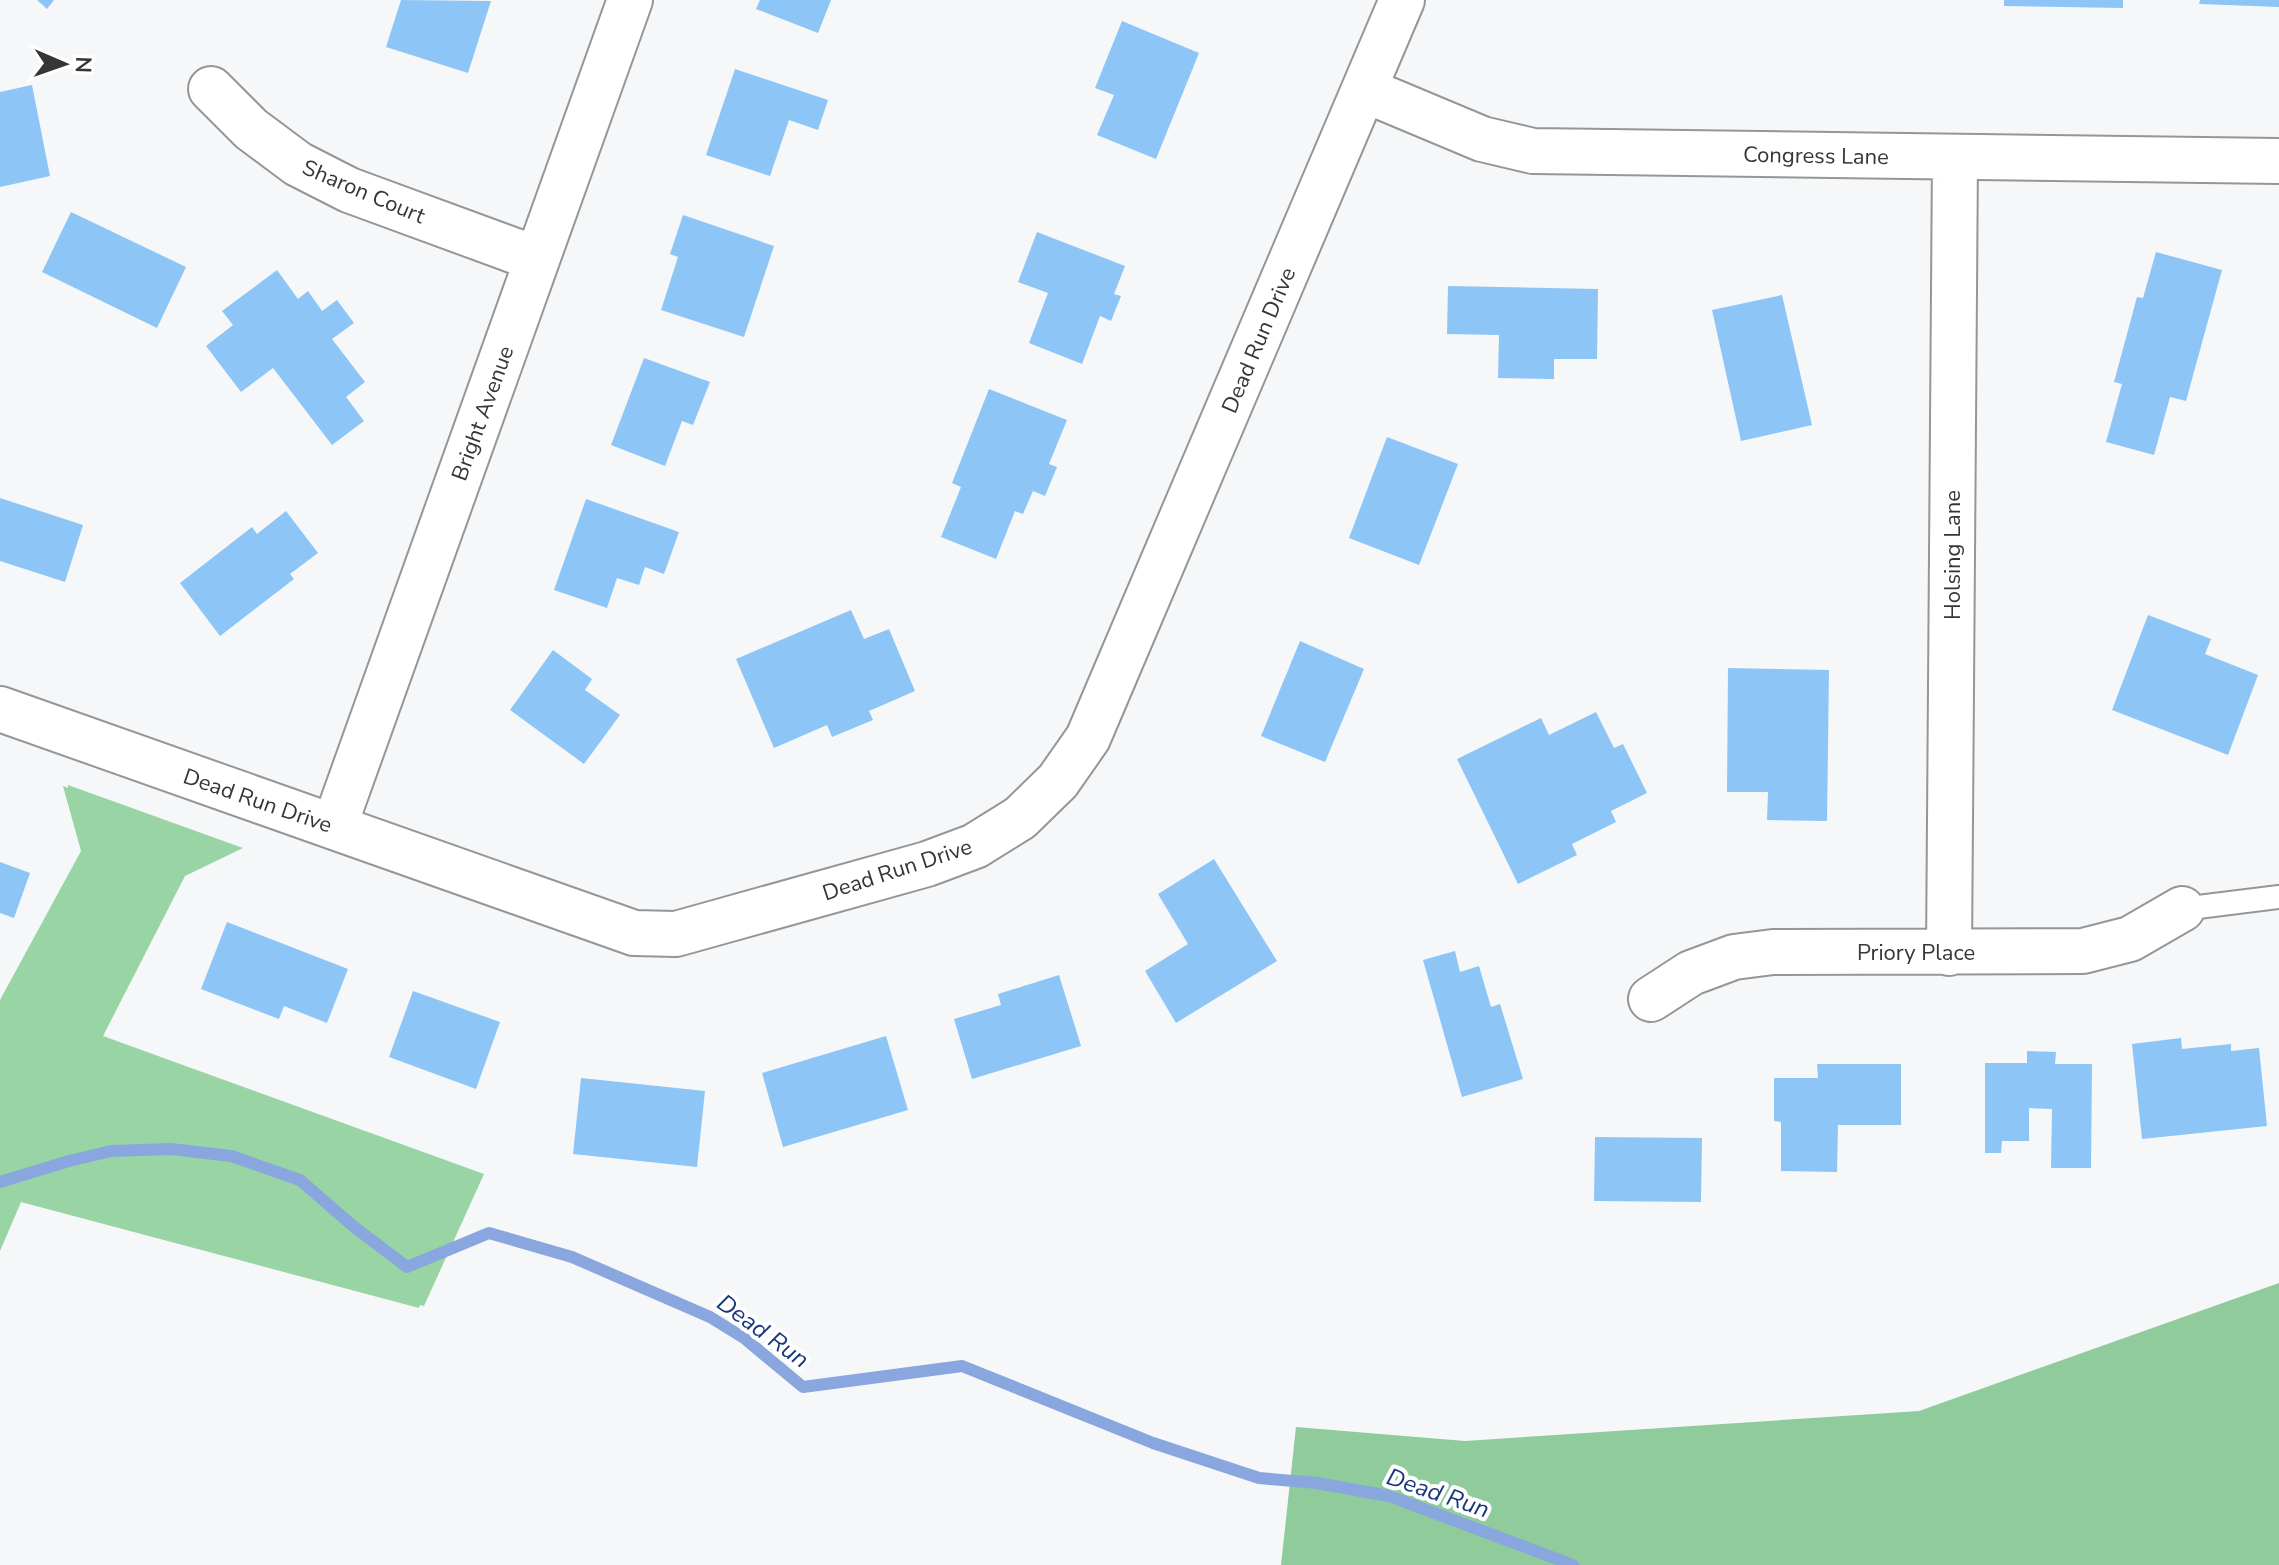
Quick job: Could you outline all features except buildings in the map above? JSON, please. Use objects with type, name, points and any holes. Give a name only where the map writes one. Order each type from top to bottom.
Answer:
[{"type":"street","name":"Bright Avenue","points":[[334,827],[630,0]]},
{"type":"street","name":"Dead Run Drive","points":[[0,709],[634,933],[676,934],[927,864],[975,846],[1020,818],[1058,781],[1088,738],[1402,0]]},
{"type":"street","name":"Sharon Court","points":[[211,89],[251,129],[298,164],[349,190],[537,259]]},
{"type":"street","name":"Congress Lane","points":[[1365,90],[1482,139],[1533,151],[2279,161]]},
{"type":"street","name":"Holsing Lane","points":[[1949,953],[1955,158]]},
{"type":"street","name":"Priory Place","points":[[1651,999],[1691,973],[1734,957],[1773,952],[2083,951],[2130,939],[2182,909]]},
{"type":"lane","points":[[2182,909],[2279,897]]},
{"type":"green space","points":[[68,785],[243,848],[185,876],[103,1036],[484,1174],[424,1306],[420,1305],[419,1308],[21,1202],[0,1251],[0,1000],[81,851],[63,786],[68,788]]},
{"type":"green space","points":[[2279,1283],[2279,1565],[1281,1565],[1296,1427],[1465,1441],[1919,1411]]},
{"type":"waterway","name":"Dead Run","points":[[0,1182],[111,1151],[171,1149],[231,1156],[300,1180],[407,1267],[489,1233],[572,1257],[710,1317],[744,1338],[803,1387],[962,1366],[1153,1443],[1259,1478],[1317,1483],[1389,1496],[1573,1565]]}]
